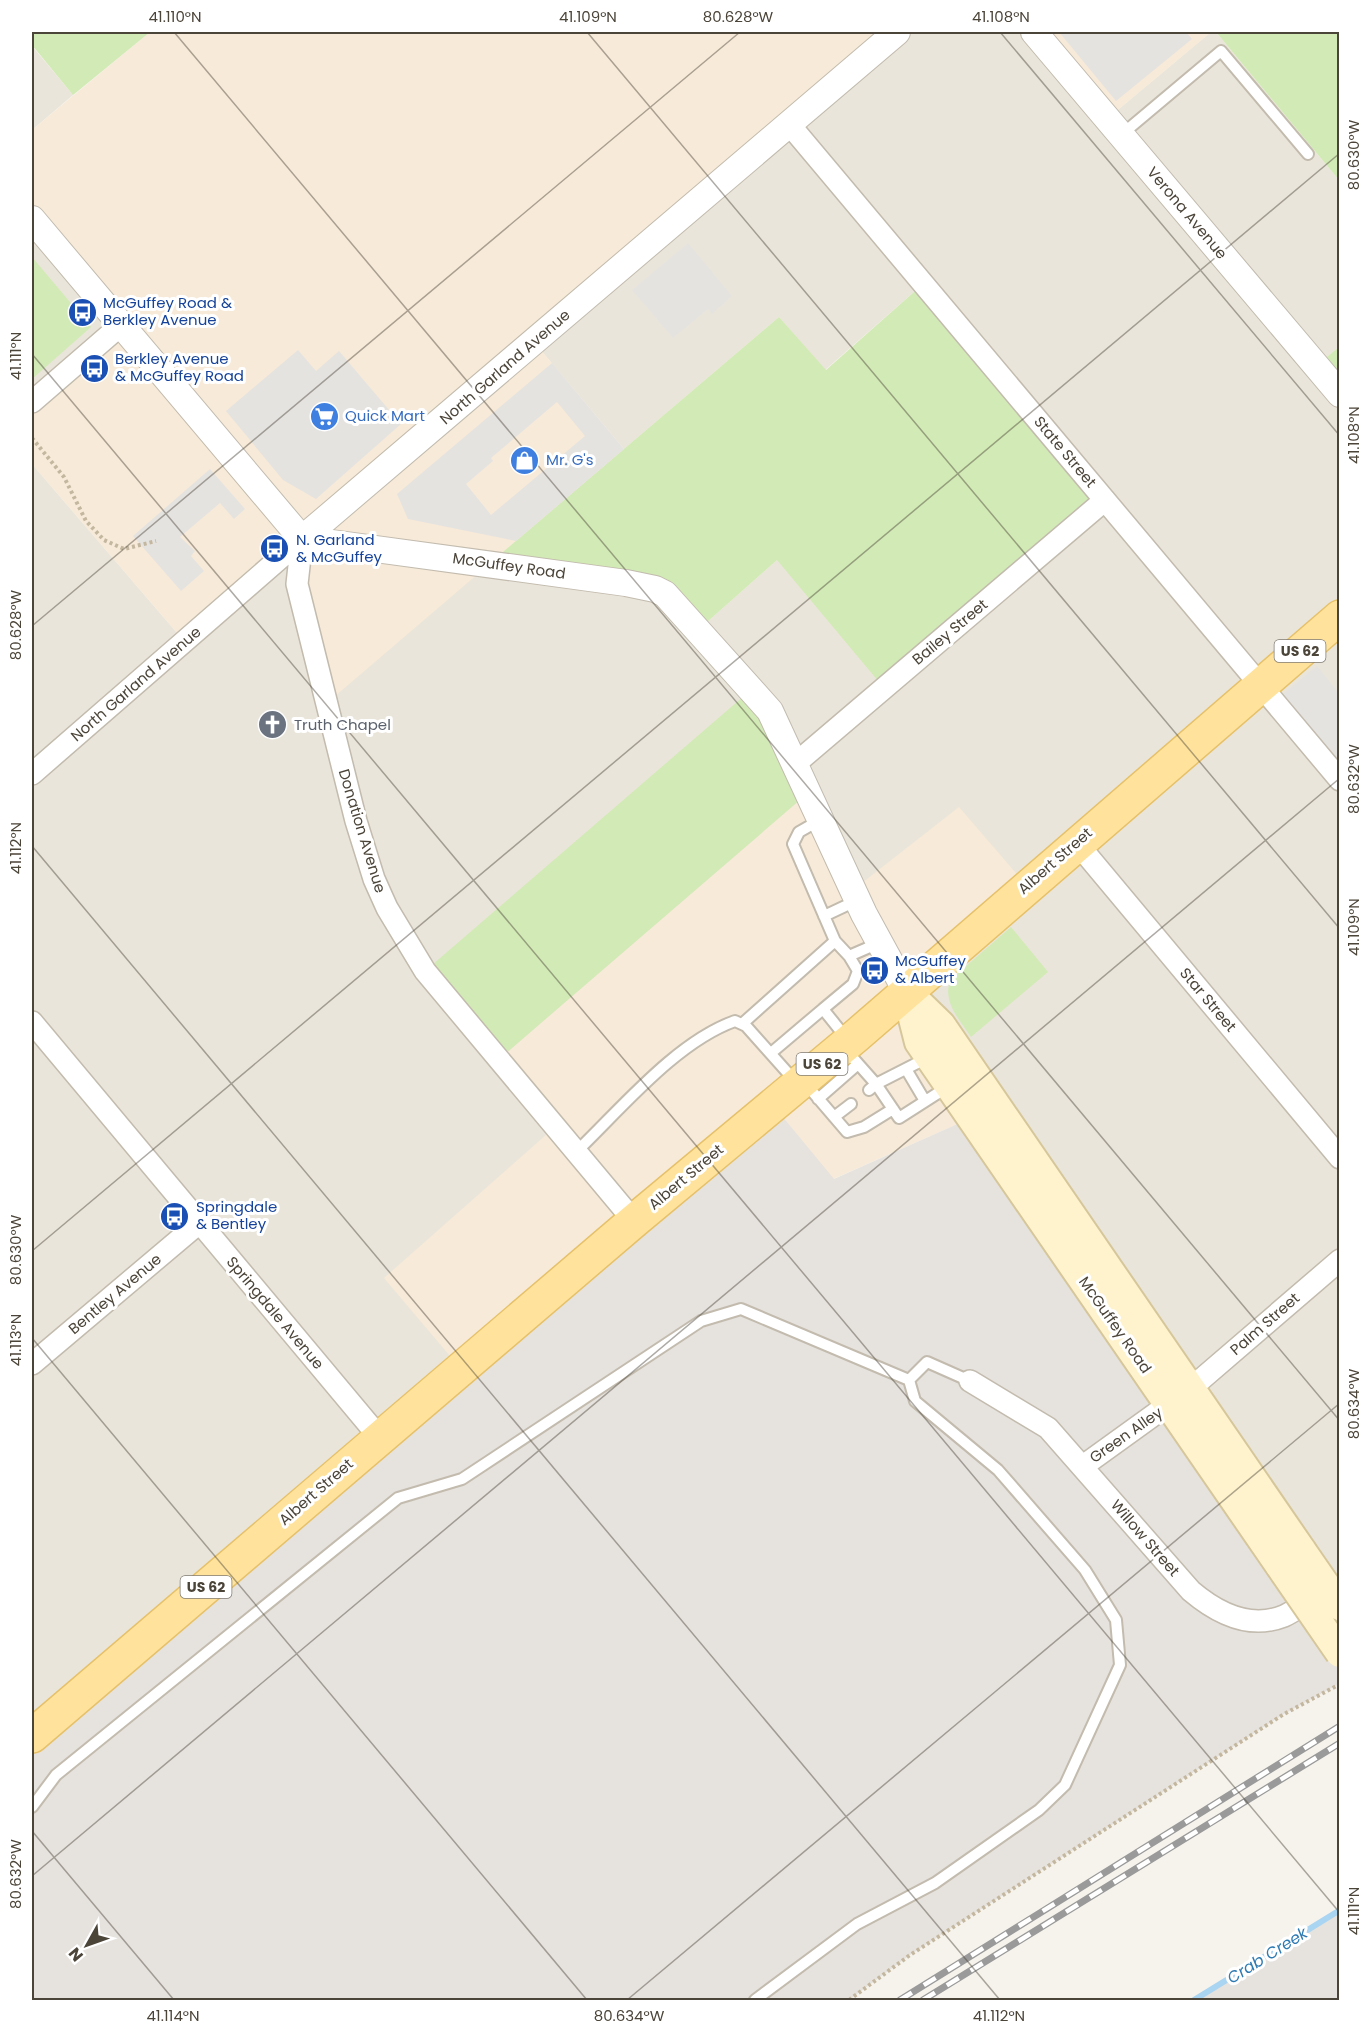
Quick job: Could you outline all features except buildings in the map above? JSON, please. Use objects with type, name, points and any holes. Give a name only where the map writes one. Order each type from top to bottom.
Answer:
[{"type":"main road","name":"Albert Street","points":[[32,1736],[634,1221],[806,1088],[850,1051],[906,991],[1076,842],[1340,617]]},
{"type":"main road","name":"McGuffey Road","points":[[906,991],[919,1042],[918,1063],[949,1086],[1179,1396]]},
{"type":"main road","name":"McGuffey Road","points":[[906,991],[941,1025],[1179,1396],[1291,1559],[1340,1653]]},
{"type":"main road","name":"McGuffey Road","points":[[1291,1559],[1340,1606]]},
{"type":"street","name":"North Garland Avenue","points":[[32,774],[302,539],[897,32]]},
{"type":"street","name":"Verona Avenue","points":[[1034,32],[1340,394]]},
{"type":"street","name":"State Street","points":[[789,124],[1340,780]]},
{"type":"street","points":[[32,219],[302,539]]},
{"type":"street","points":[[32,402],[121,325]]},
{"type":"street","name":"Bailey Street","points":[[795,764],[1105,500]]},
{"type":"street","name":"McGuffey Road","points":[[302,539],[483,562],[655,589],[665,594],[770,711],[858,900],[906,991]]},
{"type":"street","name":"Donation Avenue","points":[[302,539],[297,584],[356,821],[374,879],[387,908],[425,971],[634,1221]]},
{"type":"street","name":"Star Street","points":[[1076,842],[1336,1146]]},
{"type":"street","name":"Springdale Avenue","points":[[32,1022],[380,1438]]},
{"type":"street","name":"Bentley Avenue","points":[[32,1364],[199,1223]]},
{"type":"street","name":"Palm Street","points":[[1179,1396],[1340,1260]]},
{"type":"street","name":"Willow Street","points":[[970,1381],[1048,1428],[1191,1591],[1212,1609],[1234,1618],[1257,1621],[1284,1616],[1340,1581]]},
{"type":"street","name":"Green Alley","points":[[1083,1466],[1179,1396]]},
{"type":"lane","points":[[1121,135],[1221,51],[1308,154]]},
{"type":"lane","points":[[771,1053],[853,984],[858,971],[849,956],[835,941],[793,844],[799,832],[820,820]]},
{"type":"lane","points":[[825,916],[858,900]]},
{"type":"lane","points":[[742,1024],[835,941]]},
{"type":"lane","points":[[849,956],[880,943]]},
{"type":"lane","points":[[823,1009],[873,1087],[898,1118],[949,1086]]},
{"type":"lane","points":[[576,1152],[686,1047],[717,1028],[735,1021],[742,1024],[847,1132],[864,1127],[893,1109]]},
{"type":"lane","points":[[873,1087],[918,1063],[925,1101]]},
{"type":"lane","points":[[834,1117],[851,1104]]},
{"type":"lane","points":[[32,1807],[56,1775],[398,1498],[462,1479],[701,1321],[741,1309],[909,1380]]},
{"type":"lane","points":[[909,1380],[927,1362],[970,1381]]},
{"type":"lane","points":[[755,2001],[857,1923],[935,1883],[1039,1810],[1065,1785],[1120,1665],[1116,1620],[1085,1570],[998,1470],[915,1401],[909,1380]]},
{"type":"path","points":[[32,438],[64,477],[86,521],[104,540],[124,549],[156,541]]},
{"type":"path","points":[[849,2001],[920,1949],[1284,1714],[1340,1684]]},
{"type":"shaded area","points":[[150,32],[897,32],[534,342],[624,449],[327,703],[297,584],[302,540],[184,641],[32,464],[32,402],[121,325],[32,219],[32,130]]},
{"type":"shaded area","points":[[897,32],[1035,32],[1107,119],[1211,32],[1216,32],[1339,180],[1339,347],[1317,366],[1340,394],[1339,1581],[853,891],[555,1127],[461,1369],[32,1736],[32,464],[184,641],[302,539],[626,583],[698,630],[777,560],[923,284],[825,370],[779,317],[624,449],[534,342]]},
{"type":"shaded area","points":[[1034,32],[1211,32],[1107,119]]},
{"type":"shaded area","points":[[1059,32],[1186,32],[1192,39],[1116,101]]},
{"type":"shaded area","points":[[32,46],[73,95],[32,130]]},
{"type":"shaded area","points":[[32,219],[121,325],[32,402]]},
{"type":"shaded area","points":[[688,243],[732,296],[712,314],[708,309],[673,338],[632,290]]},
{"type":"shaded area","points":[[298,350],[316,371],[339,351],[401,424],[316,499],[283,480],[226,411]]},
{"type":"shaded area","points":[[552,363],[624,449],[516,541],[408,519],[397,494]],"holes":[[[557,402],[585,436],[491,515],[466,484],[493,461],[491,458]]]},
{"type":"shaded area","points":[[210,469],[245,509],[234,519],[220,503],[180,537],[195,551],[191,556],[204,571],[181,591],[133,536]]},
{"type":"shaded area","points":[[1317,666],[1339,693],[1339,763],[1283,694]]},
{"type":"shaded area","points":[[808,793],[853,890],[959,807],[1027,886],[906,991],[971,1118],[833,1179],[773,1105],[461,1369],[384,1278],[555,1127],[498,1060]]},
{"type":"shaded area","points":[[773,1105],[834,1179],[971,1118],[1339,1656],[1339,1684],[1284,1714],[910,1955],[849,2000],[32,2000],[32,1736]]},
{"type":"shaded area","points":[[1339,1910],[1339,2000],[1194,2000],[1304,1933]]},
{"type":"green space","points":[[32,32],[150,32],[73,95],[32,45]]},
{"type":"green space","points":[[1216,32],[1339,32],[1339,180]]},
{"type":"green space","points":[[32,257],[91,327],[32,379]]},
{"type":"green space","points":[[923,284],[1105,500],[884,688],[777,560],[698,630],[665,594],[490,563],[779,317],[826,370]]},
{"type":"green space","points":[[1339,347],[1339,394],[1316,366]]},
{"type":"green space","points":[[752,689],[808,793],[498,1060],[425,971]]},
{"type":"green space","points":[[1011,927],[1048,972],[971,1037],[950,1003],[948,995],[951,979]]},
{"type":"waterway","name":"Crab Creek","points":[[1194,2000],[1340,1910]]},
{"type":"railway","points":[[900,2000],[1340,1726]]},
{"type":"railway","points":[[923,2000],[1340,1743]]},
{"type":"place","name":"McGuffey Road & Berkley Avenue","points":[[82,312]]},
{"type":"place","name":"Berkley Avenue & McGuffey Road","points":[[94,368]]},
{"type":"place","name":"Quick Mart","points":[[324,416]]},
{"type":"place","name":"Mr. G's","points":[[525,460]]},
{"type":"place","name":"N. Garland & McGuffey","points":[[275,549]]},
{"type":"place","name":"Truth Chapel","points":[[273,725]]},
{"type":"place","name":"McGuffey & Albert","points":[[874,970]]},
{"type":"place","name":"Springdale & Bentley","points":[[175,1216]]}]
